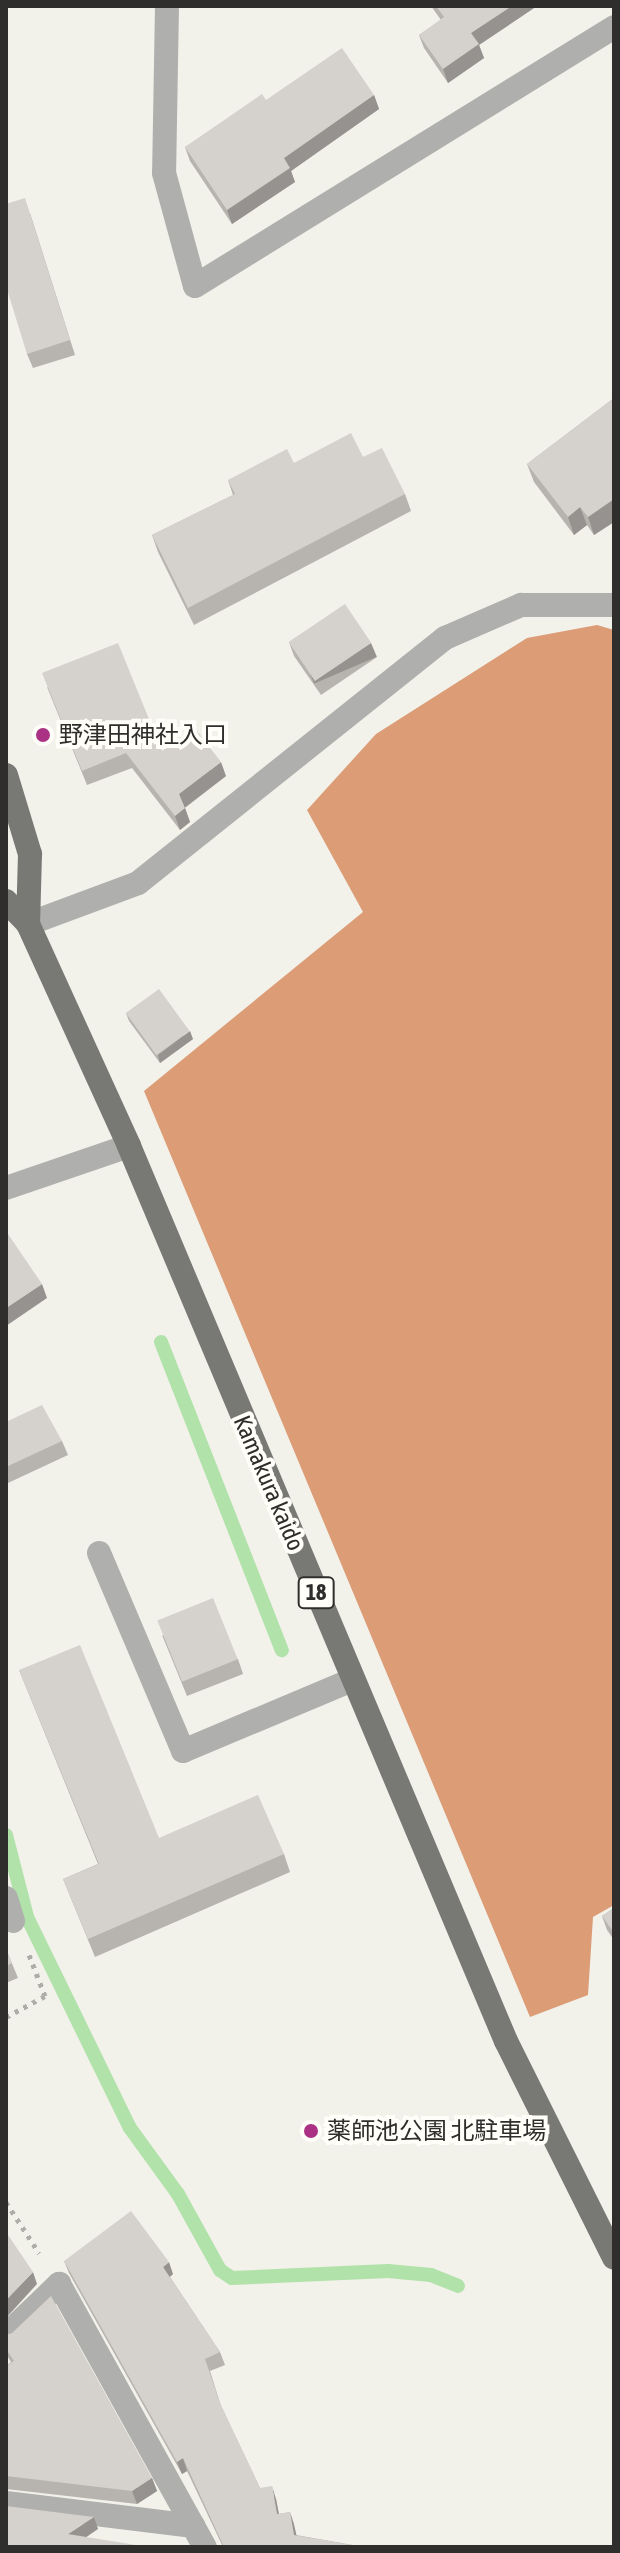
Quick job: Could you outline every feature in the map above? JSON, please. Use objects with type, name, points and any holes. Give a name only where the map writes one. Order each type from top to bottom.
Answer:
[{"type":"main road","name":"Kamakura kaido","points":[[6,775],[30,854],[28,924]]},
{"type":"main road","name":"Kamakura kaido","points":[[6,901],[28,924],[129,1146],[506,2041],[614,2258]]},
{"type":"street","points":[[167,6],[164,173],[195,286],[614,27]]},
{"type":"street","points":[[28,924],[138,883],[445,638],[521,605],[614,605]]},
{"type":"street","points":[[6,1188],[129,1146]]},
{"type":"street","points":[[99,1553],[183,1751],[352,1680]]},
{"type":"street","points":[[6,2335],[59,2284],[200,2537]]},
{"type":"street","points":[[6,2503],[200,2537]]},
{"type":"path","points":[[6,2017],[45,1996],[10,1910]]},
{"type":"path","points":[[6,2202],[59,2284]]},
{"type":"shaded area","points":[[597,625],[614,630],[614,1905],[593,1917],[588,1995],[530,2017],[144,1091],[363,912],[307,810],[376,734],[527,638]]},
{"type":"building","points":[[436,6],[512,6],[471,33],[479,44],[443,69],[419,35],[444,17]]},
{"type":"building","points":[[342,48],[374,95],[284,158],[290,168],[227,210],[185,147],[262,94],[266,100]]},
{"type":"building","points":[[25,198],[70,340],[27,354],[6,286],[6,204]]},
{"type":"building","points":[[614,398],[614,499],[588,517],[580,507],[568,517],[527,464]]},
{"type":"building","points":[[351,433],[363,457],[382,448],[405,494],[188,608],[152,535],[235,494],[228,480],[287,449],[294,463]]},
{"type":"building","points":[[345,604],[371,643],[315,681],[289,642]]},
{"type":"building","points":[[118,643],[162,751],[194,727],[221,762],[179,794],[185,808],[175,816],[126,753],[82,771],[42,673]]},
{"type":"building","points":[[159,989],[190,1031],[156,1055],[126,1013]]},
{"type":"building","points":[[8,1234],[42,1284],[6,1308],[6,1236]]},
{"type":"building","points":[[42,1405],[62,1441],[6,1467],[6,1422]]},
{"type":"building","points":[[213,1598],[238,1659],[182,1682],[157,1620]]},
{"type":"building","points":[[80,1645],[159,1838],[258,1795],[284,1854],[88,1939],[63,1879],[99,1864],[19,1670]]},
{"type":"building","points":[[614,1908],[614,1933],[602,1916]]},
{"type":"building","points":[[6,1949],[12,1963],[6,1966]]},
{"type":"building","points":[[131,2211],[169,2262],[163,2267],[220,2352],[205,2359],[220,2403],[260,2488],[272,2486],[277,2514],[290,2512],[294,2535],[364,2547],[224,2547],[183,2458],[177,2462],[64,2261]]},
{"type":"building","points":[[6,2232],[33,2272],[6,2300]]},
{"type":"building","points":[[51,2296],[152,2478],[132,2491],[6,2476],[6,2366],[14,2361],[6,2349],[6,2335],[12,2333]]},
{"type":"building","points":[[6,2506],[94,2517],[68,2534],[148,2547],[6,2547]]},
{"type":"waterway","points":[[161,1342],[282,1650]]},
{"type":"waterway","points":[[6,1835],[27,1917],[130,2128],[178,2194],[220,2270],[232,2278],[388,2271],[431,2275],[458,2286]]},
{"type":"place","name":"野津田神社入口","points":[[43,735]]},
{"type":"place","name":"薬師池公園 北駐車場","points":[[311,2131]]}]
